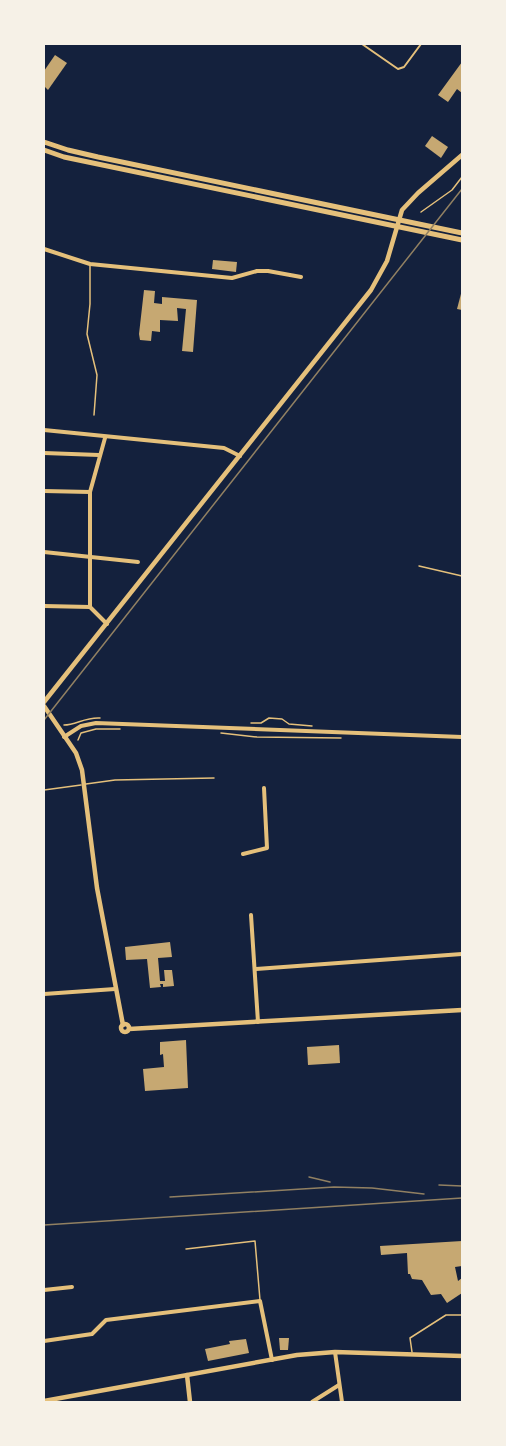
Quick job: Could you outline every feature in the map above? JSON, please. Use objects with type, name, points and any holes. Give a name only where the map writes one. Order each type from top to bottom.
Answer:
[{"type":"main road","points":[[44,142],[92,156],[462,233]]},
{"type":"main road","points":[[44,150],[64,157],[462,240]]},
{"type":"street","points":[[362,44],[399,69],[420,45],[415,44]]},
{"type":"street","points":[[367,47],[370,44]]},
{"type":"street","points":[[462,155],[412,198],[402,210],[387,261],[371,290],[44,704],[78,758],[85,784],[97,888],[123,1025],[122,1031],[462,1010]]},
{"type":"street","points":[[44,249],[90,264],[232,278],[257,271],[268,271],[301,278]]},
{"type":"street","points":[[44,430],[105,438],[224,448],[240,456]]},
{"type":"street","points":[[90,607],[90,492],[105,438]]},
{"type":"street","points":[[44,453],[99,455]]},
{"type":"street","points":[[44,491],[90,492]]},
{"type":"street","points":[[44,552],[138,562]]},
{"type":"street","points":[[44,606],[90,607],[107,624]]},
{"type":"street","points":[[64,737],[81,726],[96,723],[462,737]]},
{"type":"street","points":[[243,854],[267,848],[264,788]]},
{"type":"street","points":[[251,915],[258,1022]]},
{"type":"street","points":[[256,969],[462,954]]},
{"type":"street","points":[[44,994],[116,989]]},
{"type":"street","points":[[44,1290],[72,1287]]},
{"type":"street","points":[[44,1341],[92,1334],[106,1320],[260,1301],[272,1360]]},
{"type":"street","points":[[335,1352],[342,1402]]},
{"type":"street","points":[[44,1401],[70,1400],[187,1375],[335,1352],[462,1356]]},
{"type":"street","points":[[187,1375],[190,1402]]},
{"type":"street","points":[[312,1402],[339,1385]]},
{"type":"lane","points":[[90,264],[87,334],[97,375],[94,415]]},
{"type":"lane","points":[[419,566],[462,576]]},
{"type":"lane","points":[[44,790],[115,780],[214,778]]},
{"type":"lane","points":[[186,1249],[255,1241],[260,1301]]},
{"type":"lane","points":[[412,1354],[410,1338],[446,1315],[462,1315]]},
{"type":"path","points":[[421,212],[452,190],[462,177]]},
{"type":"path","points":[[78,740],[81,733],[90,730],[123,729]]},
{"type":"path","points":[[218,733],[257,737],[341,738]]},
{"type":"building","points":[[55,55],[67,63],[48,90],[44,86],[44,71]]},
{"type":"building","points":[[462,62],[462,93],[457,89],[448,102],[438,95]]},
{"type":"building","points":[[432,136],[448,147],[441,158],[425,146]]},
{"type":"building","points":[[213,260],[237,262],[236,272],[212,269]]},
{"type":"building","points":[[144,290],[155,291],[154,303],[162,304],[162,297],[197,300],[193,352],[182,351],[186,309],[177,308],[178,321],[160,320],[160,332],[152,331],[151,341],[140,340]]},
{"type":"building","points":[[462,290],[462,310],[457,309]]},
{"type":"building","points":[[170,942],[172,957],[158,958],[160,981],[165,981],[164,970],[172,970],[174,986],[163,987],[163,984],[160,984],[161,987],[150,988],[147,959],[126,960],[125,947]]},
{"type":"building","points":[[186,1040],[188,1088],[145,1091],[143,1069],[164,1067],[163,1054],[160,1055],[160,1042]]},
{"type":"building","points":[[339,1045],[340,1063],[308,1065],[307,1047]]},
{"type":"building","points":[[462,1241],[462,1266],[455,1267],[458,1281],[462,1278],[462,1293],[447,1303],[441,1294],[431,1295],[422,1280],[412,1279],[408,1274],[407,1253],[381,1255],[380,1246]]},
{"type":"building","points":[[279,1338],[289,1338],[288,1350],[280,1350]]},
{"type":"building","points":[[246,1339],[249,1353],[208,1361],[205,1349],[230,1344],[229,1341]]},
{"type":"railway","points":[[44,720],[462,189]]},
{"type":"railway","points":[[309,1177],[330,1182]]},
{"type":"railway","points":[[439,1185],[462,1186]]},
{"type":"railway","points":[[170,1197],[334,1187],[372,1188],[424,1194]]},
{"type":"railway","points":[[44,1225],[462,1198]]}]
